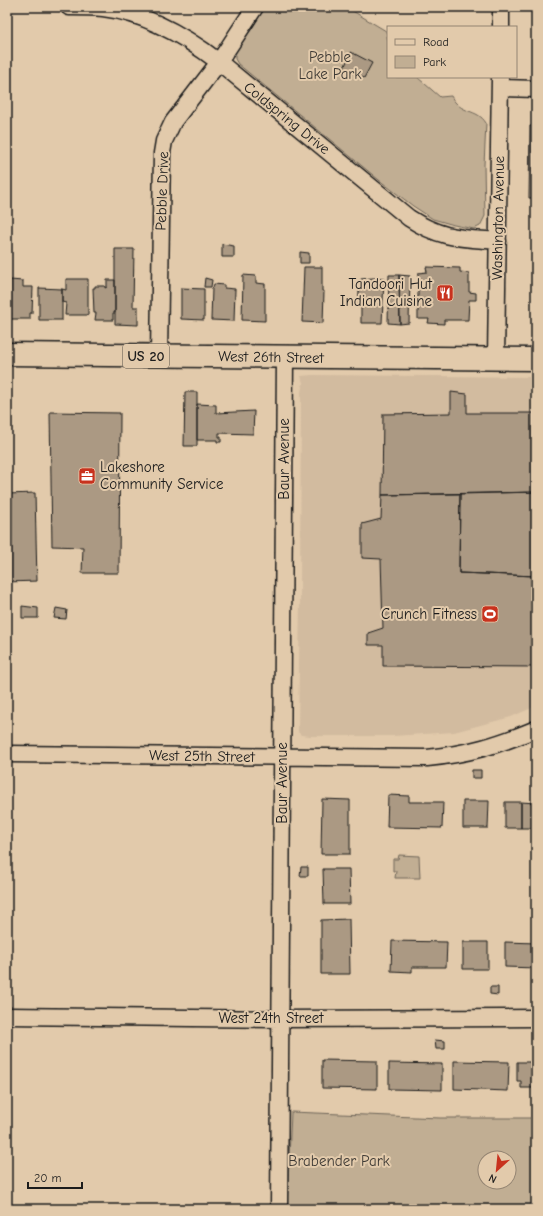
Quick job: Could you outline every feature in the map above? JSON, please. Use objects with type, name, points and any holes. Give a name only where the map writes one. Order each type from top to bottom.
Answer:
[{"type":"main road","name":"West 26th Street","points":[[7,354],[536,359]]},
{"type":"street","name":"Coldspring Drive","points":[[69,7],[104,8],[142,18],[178,34],[219,62],[409,218],[430,230],[446,236],[498,241]]},
{"type":"street","name":"Pebble Drive","points":[[159,355],[162,161],[164,141],[173,122],[219,62],[255,7]]},
{"type":"street","points":[[501,7],[501,26]]},
{"type":"street","points":[[500,83],[536,89]]},
{"type":"street","name":"Washington Avenue","points":[[496,359],[500,83]]},
{"type":"street","name":"Baur Avenue","points":[[279,1209],[285,357]]},
{"type":"street","name":"West 25th Street","points":[[7,754],[402,758],[450,756],[497,745],[536,729]]},
{"type":"street","name":"West 24th Street","points":[[7,1016],[280,1019],[536,1018]]},
{"type":"shaded area","points":[[301,376],[536,377],[536,706],[511,717],[454,732],[393,736],[310,736],[301,735],[298,732],[301,392],[303,383]]},
{"type":"green space","name":"Pebble Lake Park","points":[[265,7],[346,7],[386,31],[387,78],[418,78],[440,97],[451,96],[459,106],[478,115],[486,123],[484,165],[485,216],[480,226],[474,229],[433,219],[413,206],[379,180],[238,64],[235,59],[235,51],[251,30]]},
{"type":"green space","points":[[399,855],[419,856],[420,878],[395,878],[396,871],[393,871],[393,859],[398,859]]},
{"type":"green space","name":"Brabender Park","points":[[291,1112],[440,1118],[536,1118],[536,1209],[287,1209]]},
{"type":"building","points":[[351,52],[372,63],[364,78],[344,68]]},
{"type":"building","points":[[530,126],[535,126],[536,198],[529,198]]},
{"type":"building","points":[[222,244],[234,246],[234,257],[222,257]]},
{"type":"building","points":[[115,249],[134,249],[133,307],[138,307],[138,325],[115,324]]},
{"type":"building","points":[[300,252],[309,253],[309,263],[300,263]]},
{"type":"building","points":[[304,267],[322,267],[322,291],[324,291],[323,323],[302,322]]},
{"type":"building","points":[[426,267],[460,268],[460,272],[469,273],[469,292],[476,293],[476,300],[469,300],[468,320],[444,320],[444,324],[428,323],[429,319],[418,319],[418,273],[427,272]]},
{"type":"building","points":[[243,275],[256,276],[256,283],[265,284],[265,321],[242,320]]},
{"type":"building","points":[[389,275],[399,275],[400,324],[388,323]]},
{"type":"building","points":[[399,275],[410,276],[409,323],[400,324]]},
{"type":"building","points":[[205,278],[212,280],[211,287],[204,287]]},
{"type":"building","points":[[66,279],[88,279],[88,315],[65,315],[66,303],[62,302],[62,289],[66,290]]},
{"type":"building","points":[[361,279],[384,279],[382,323],[361,323],[361,307],[358,307]]},
{"type":"building","points":[[10,280],[23,281],[23,287],[33,287],[32,313],[30,313],[30,319],[10,319]]},
{"type":"building","points":[[107,280],[115,280],[115,313],[113,313],[113,320],[95,320],[96,313],[94,313],[93,288],[95,288],[95,286],[107,287]]},
{"type":"building","points":[[214,284],[224,285],[224,288],[235,289],[234,321],[211,320],[212,288]]},
{"type":"building","points":[[39,288],[62,289],[62,320],[39,320]]},
{"type":"building","points":[[181,288],[204,289],[204,320],[181,319]]},
{"type":"building","points":[[185,392],[197,392],[197,446],[184,446]]},
{"type":"building","points":[[451,392],[467,394],[467,413],[536,413],[536,492],[382,495],[383,414],[451,413]]},
{"type":"building","points":[[197,404],[216,405],[216,413],[254,411],[253,434],[219,433],[221,442],[217,442],[217,440],[197,440]]},
{"type":"building","points":[[50,412],[120,413],[119,573],[82,573],[83,547],[52,546]]},
{"type":"building","points":[[536,492],[536,576],[459,573],[460,494]]},
{"type":"building","points":[[35,493],[37,581],[7,582],[7,494]]},
{"type":"building","points":[[460,494],[459,573],[536,576],[536,667],[383,666],[383,645],[368,645],[368,633],[383,628],[381,559],[362,558],[362,524],[381,519],[382,495]]},
{"type":"building","points":[[22,606],[38,608],[38,618],[22,618]]},
{"type":"building","points":[[56,608],[67,610],[66,619],[54,618]]},
{"type":"building","points":[[472,770],[481,770],[481,778],[472,778]]},
{"type":"building","points":[[388,795],[409,796],[409,802],[443,802],[442,828],[387,827]]},
{"type":"building","points":[[322,799],[350,800],[350,854],[321,854]]},
{"type":"building","points":[[463,801],[489,801],[488,828],[463,828]]},
{"type":"building","points":[[505,802],[521,802],[521,828],[505,828]]},
{"type":"building","points":[[521,802],[536,803],[536,828],[521,828]]},
{"type":"building","points":[[301,867],[308,867],[308,876],[300,876]]},
{"type":"building","points":[[323,869],[349,869],[350,904],[324,904]]},
{"type":"building","points":[[349,919],[350,974],[321,974],[321,920]]},
{"type":"building","points":[[392,941],[447,942],[446,967],[412,967],[412,972],[391,971]]},
{"type":"building","points":[[463,942],[488,942],[488,969],[463,969]]},
{"type":"building","points":[[505,942],[536,943],[536,968],[505,967]]},
{"type":"building","points":[[490,987],[498,987],[498,995],[490,994]]},
{"type":"building","points":[[435,1040],[445,1041],[445,1049],[436,1049]]},
{"type":"building","points":[[322,1060],[377,1061],[377,1089],[322,1088]]},
{"type":"building","points":[[454,1061],[509,1062],[508,1091],[454,1089]]},
{"type":"building","points":[[517,1062],[536,1062],[536,1088],[521,1088],[521,1081],[517,1081]]},
{"type":"building","points":[[389,1063],[442,1064],[442,1090],[389,1089]]},
{"type":"place","name":"Tandoori Hut Indian Cuisine","points":[[445,293]]},
{"type":"place","name":"Lakeshore Community Service","points":[[87,476]]},
{"type":"place","name":"Crunch Fitness","points":[[490,614]]}]
